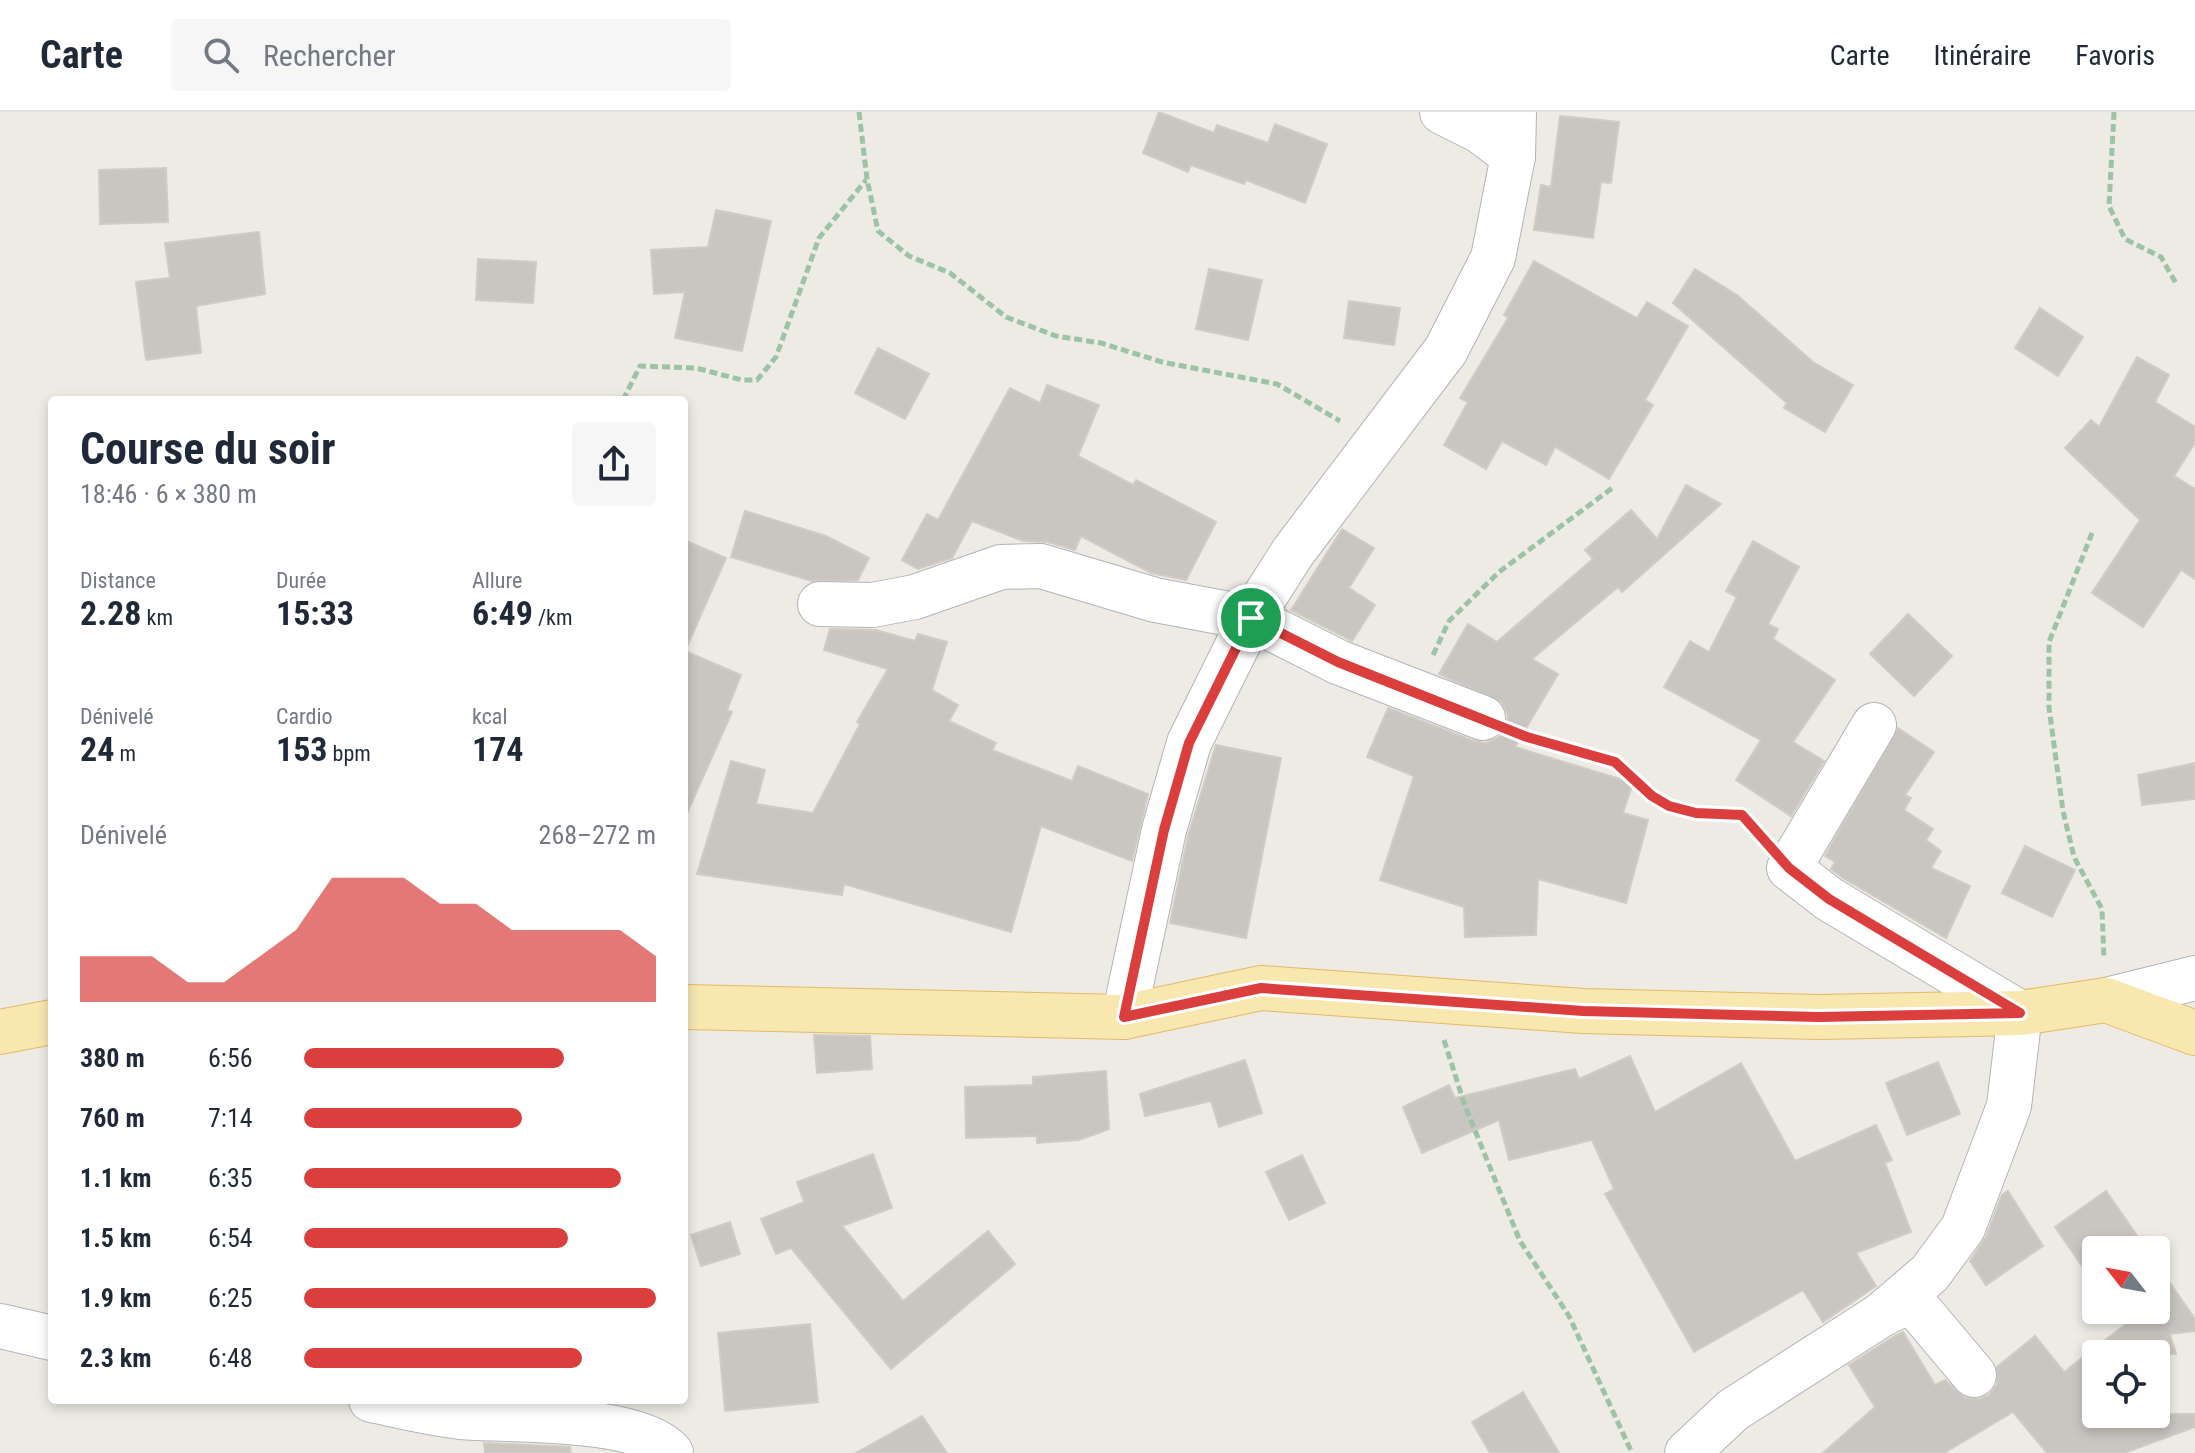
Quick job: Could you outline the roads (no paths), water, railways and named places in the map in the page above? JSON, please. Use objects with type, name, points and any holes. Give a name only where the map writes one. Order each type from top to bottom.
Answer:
[{"type":"main road","points":[[688,1007],[1124,1017],[1261,988],[1583,1011],[1819,1017],[2020,1013],[2106,1000],[2195,1033]]},
{"type":"main road","points":[[0,1032],[48,1023]]},
{"type":"street","points":[[1442,112],[1480,131],[1513,156]]},
{"type":"street","points":[[1124,1017],[1164,830],[1189,743],[1251,618],[1293,552],[1446,350],[1493,258],[1513,156],[1514,112]]},
{"type":"street","points":[[820,604],[872,605],[915,597],[1001,567],[1041,566],[1155,600],[1251,618],[1338,662],[1483,718]]},
{"type":"street","points":[[1874,725],[1789,868],[1829,899],[2020,1013],[2009,1106],[1963,1228],[1930,1273],[1881,1315]]},
{"type":"street","points":[[2106,1000],[2195,978]]},
{"type":"street","points":[[1687,1453],[1733,1410],[1881,1315],[1911,1300],[1974,1375]]},
{"type":"street","points":[[0,1326],[48,1337]]},
{"type":"street","points":[[392,1404],[460,1417],[564,1421],[614,1429],[646,1437],[671,1453]]}]
